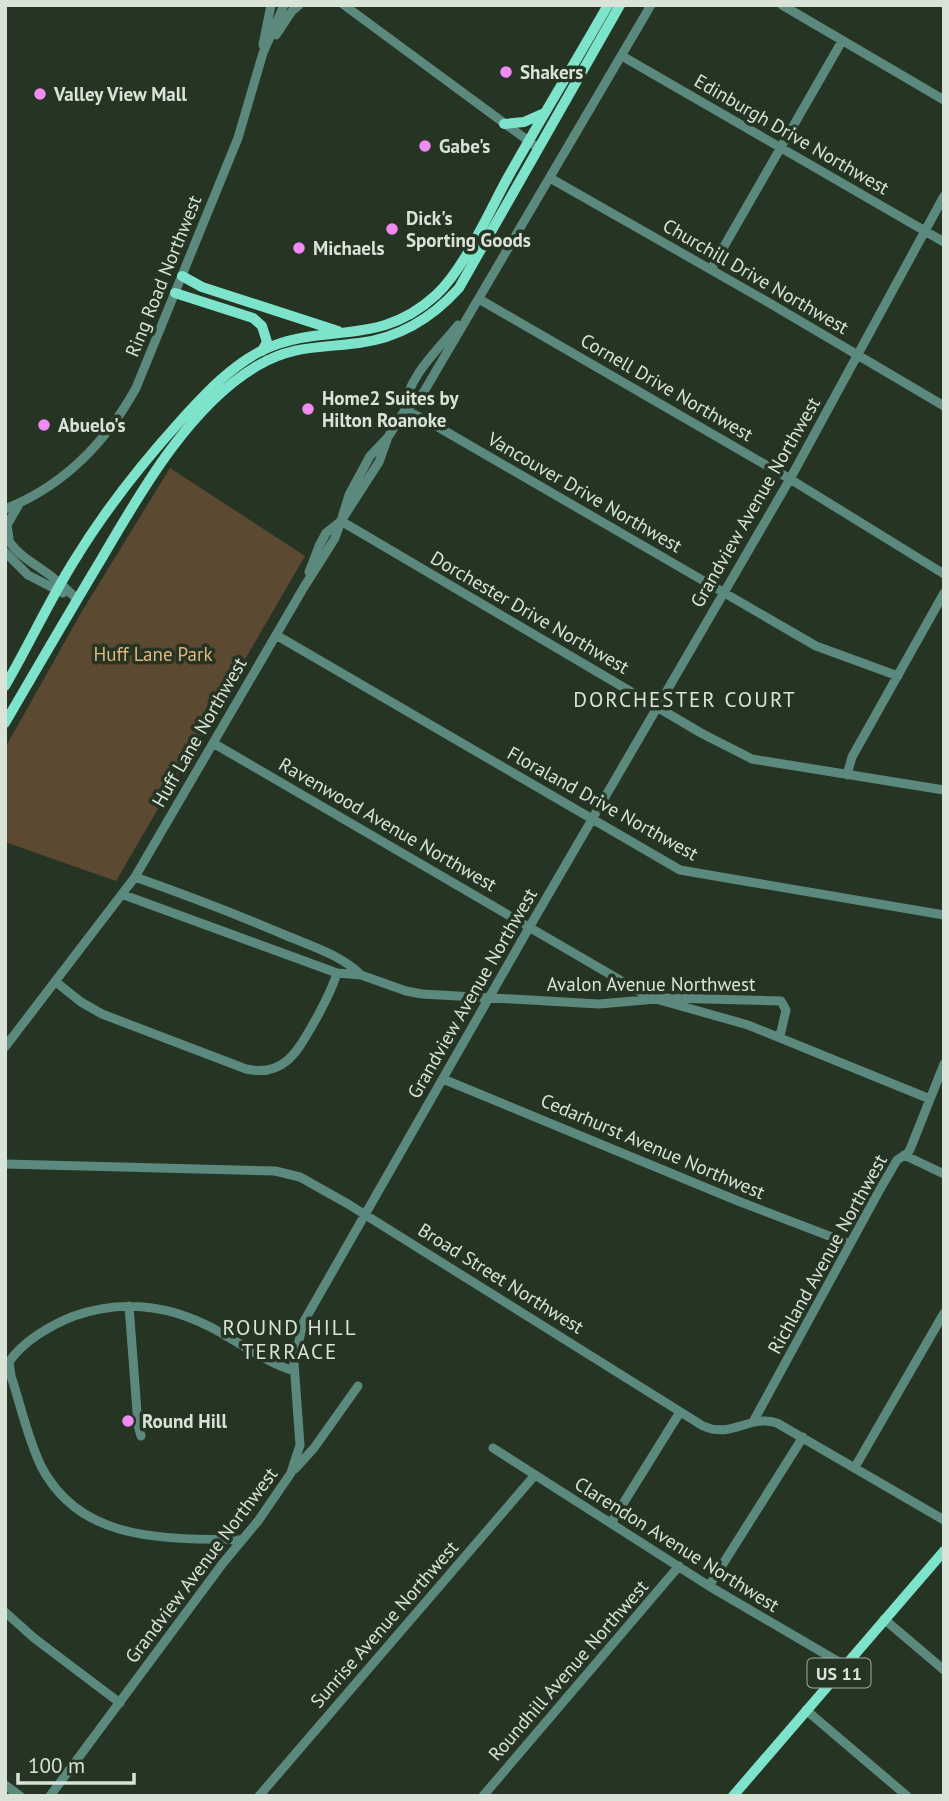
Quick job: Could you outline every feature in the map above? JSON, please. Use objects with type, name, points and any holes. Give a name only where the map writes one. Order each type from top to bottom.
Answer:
[{"type":"main road","points":[[5,686],[59,587],[98,523],[140,469],[217,384],[239,365],[262,351],[297,338],[366,331],[397,322],[425,305],[439,292],[460,264],[608,5]]},
{"type":"main road","points":[[5,723],[145,486],[198,418],[219,396],[253,368],[281,354],[297,349],[359,343],[392,335],[422,320],[448,299],[468,275],[620,5]]},
{"type":"main road","points":[[504,124],[524,122],[545,112]]},
{"type":"main road","points":[[182,276],[202,287],[347,334]]},
{"type":"main road","points":[[175,293],[253,318],[265,331],[267,342],[262,351]]},
{"type":"main road","points":[[145,486],[144,478],[182,420]]},
{"type":"main road","name":"US 11","points":[[733,1796],[944,1551]]},
{"type":"street","points":[[262,53],[271,5]]},
{"type":"street","name":"Ring Road Northwest","points":[[5,509],[50,487],[75,468],[114,424],[136,388],[238,138],[262,53],[284,5]]},
{"type":"street","points":[[262,53],[299,5]]},
{"type":"street","name":"Huff Lane Northwest","points":[[5,1047],[124,895],[335,538],[341,522],[380,462],[388,437],[405,410],[419,400],[651,5]]},
{"type":"street","points":[[782,5],[944,100]]},
{"type":"street","points":[[343,6],[539,149]]},
{"type":"street","points":[[711,269],[842,41]]},
{"type":"street","name":"Edinburgh Drive Northwest","points":[[622,56],[944,242]]},
{"type":"street","name":"Churchill Drive Northwest","points":[[550,178],[944,406]]},
{"type":"street","name":"Grandview Avenue Northwest","points":[[50,1796],[291,1473],[298,1457],[301,1434],[294,1371],[295,1350],[303,1323],[790,479],[944,196]]},
{"type":"street","name":"Cornell Drive Northwest","points":[[479,299],[790,479],[944,574]]},
{"type":"street","name":"Vancouver Drive Northwest","points":[[405,410],[816,646],[898,676]]},
{"type":"street","points":[[9,549],[7,525],[21,502]]},
{"type":"street","name":"Dorchester Drive Northwest","points":[[341,522],[748,758],[944,790]]},
{"type":"street","points":[[5,534],[9,549],[28,575],[59,587],[77,599]]},
{"type":"street","points":[[848,775],[852,757],[944,593]]},
{"type":"street","name":"Floraland Drive Northwest","points":[[276,635],[680,870],[944,915]]},
{"type":"street","name":"Ravenwood Avenue Northwest","points":[[213,743],[654,999]]},
{"type":"street","name":"Avalon Avenue Northwest","points":[[135,877],[261,924],[340,960],[361,975]]},
{"type":"street","name":"Avalon Avenue Northwest","points":[[124,895],[337,973],[361,975],[414,992],[599,1004],[654,999],[781,1001],[786,1010],[780,1036]]},
{"type":"street","points":[[56,982],[81,1002],[102,1014],[246,1069],[262,1071],[279,1066],[296,1052],[329,995],[337,973]]},
{"type":"street","points":[[654,999],[723,1017],[780,1036],[930,1099]]},
{"type":"street","name":"Richland Avenue Northwest","points":[[753,1422],[897,1160],[911,1147],[944,1064]]},
{"type":"street","name":"Cedarhurst Avenue Northwest","points":[[443,1079],[738,1201],[850,1244]]},
{"type":"street","points":[[904,1156],[944,1174]]},
{"type":"street","name":"Broad Street Northwest","points":[[5,1164],[287,1173],[311,1182],[703,1426],[719,1431],[770,1420],[944,1520]]},
{"type":"street","points":[[129,1306],[141,1436]]},
{"type":"street","points":[[242,1541],[128,1533],[98,1522],[78,1510],[56,1488],[41,1465],[7,1361],[54,1325],[85,1312],[129,1306],[181,1314],[219,1332],[271,1363],[294,1371]]},
{"type":"street","points":[[855,1467],[944,1313]]},
{"type":"street","points":[[291,1473],[314,1448],[358,1386]]},
{"type":"street","points":[[611,1523],[680,1412]]},
{"type":"street","points":[[709,1586],[803,1437]]},
{"type":"street","name":"Clarendon Avenue Northwest","points":[[493,1448],[709,1586],[845,1665]]},
{"type":"street","name":"Sunrise Avenue Northwest","points":[[259,1796],[535,1475]]},
{"type":"street","name":"Roundhill Avenue Northwest","points":[[483,1796],[679,1566]]},
{"type":"street","points":[[5,1612],[34,1638],[120,1703]]},
{"type":"street","points":[[884,1619],[944,1670]]},
{"type":"street","points":[[806,1710],[907,1796]]},
{"type":"street","points":[[5,1786],[20,1796]]},
{"type":"green space","name":"Huff Lane Park","points":[[170,468],[305,556],[116,881],[5,842],[5,748],[81,613]]},
{"type":"place","name":"Shakers","points":[[506,72]]},
{"type":"place","name":"Valley View Mall","points":[[40,94]]},
{"type":"place","name":"Gabe's","points":[[425,146]]},
{"type":"place","name":"Dick's Sporting Goods","points":[[392,229]]},
{"type":"place","name":"Michaels","points":[[299,248]]},
{"type":"place","name":"Home2 Suites by Hilton Roanoke","points":[[308,409]]},
{"type":"place","name":"Abuelo's","points":[[44,425]]},
{"type":"place","name":"Round Hill","points":[[128,1421]]},
{"type":"district","name":"DORCHESTER COURT","points":[[685,699]]},
{"type":"district","name":"ROUND HILL TERRACE","points":[[290,1339]]}]
